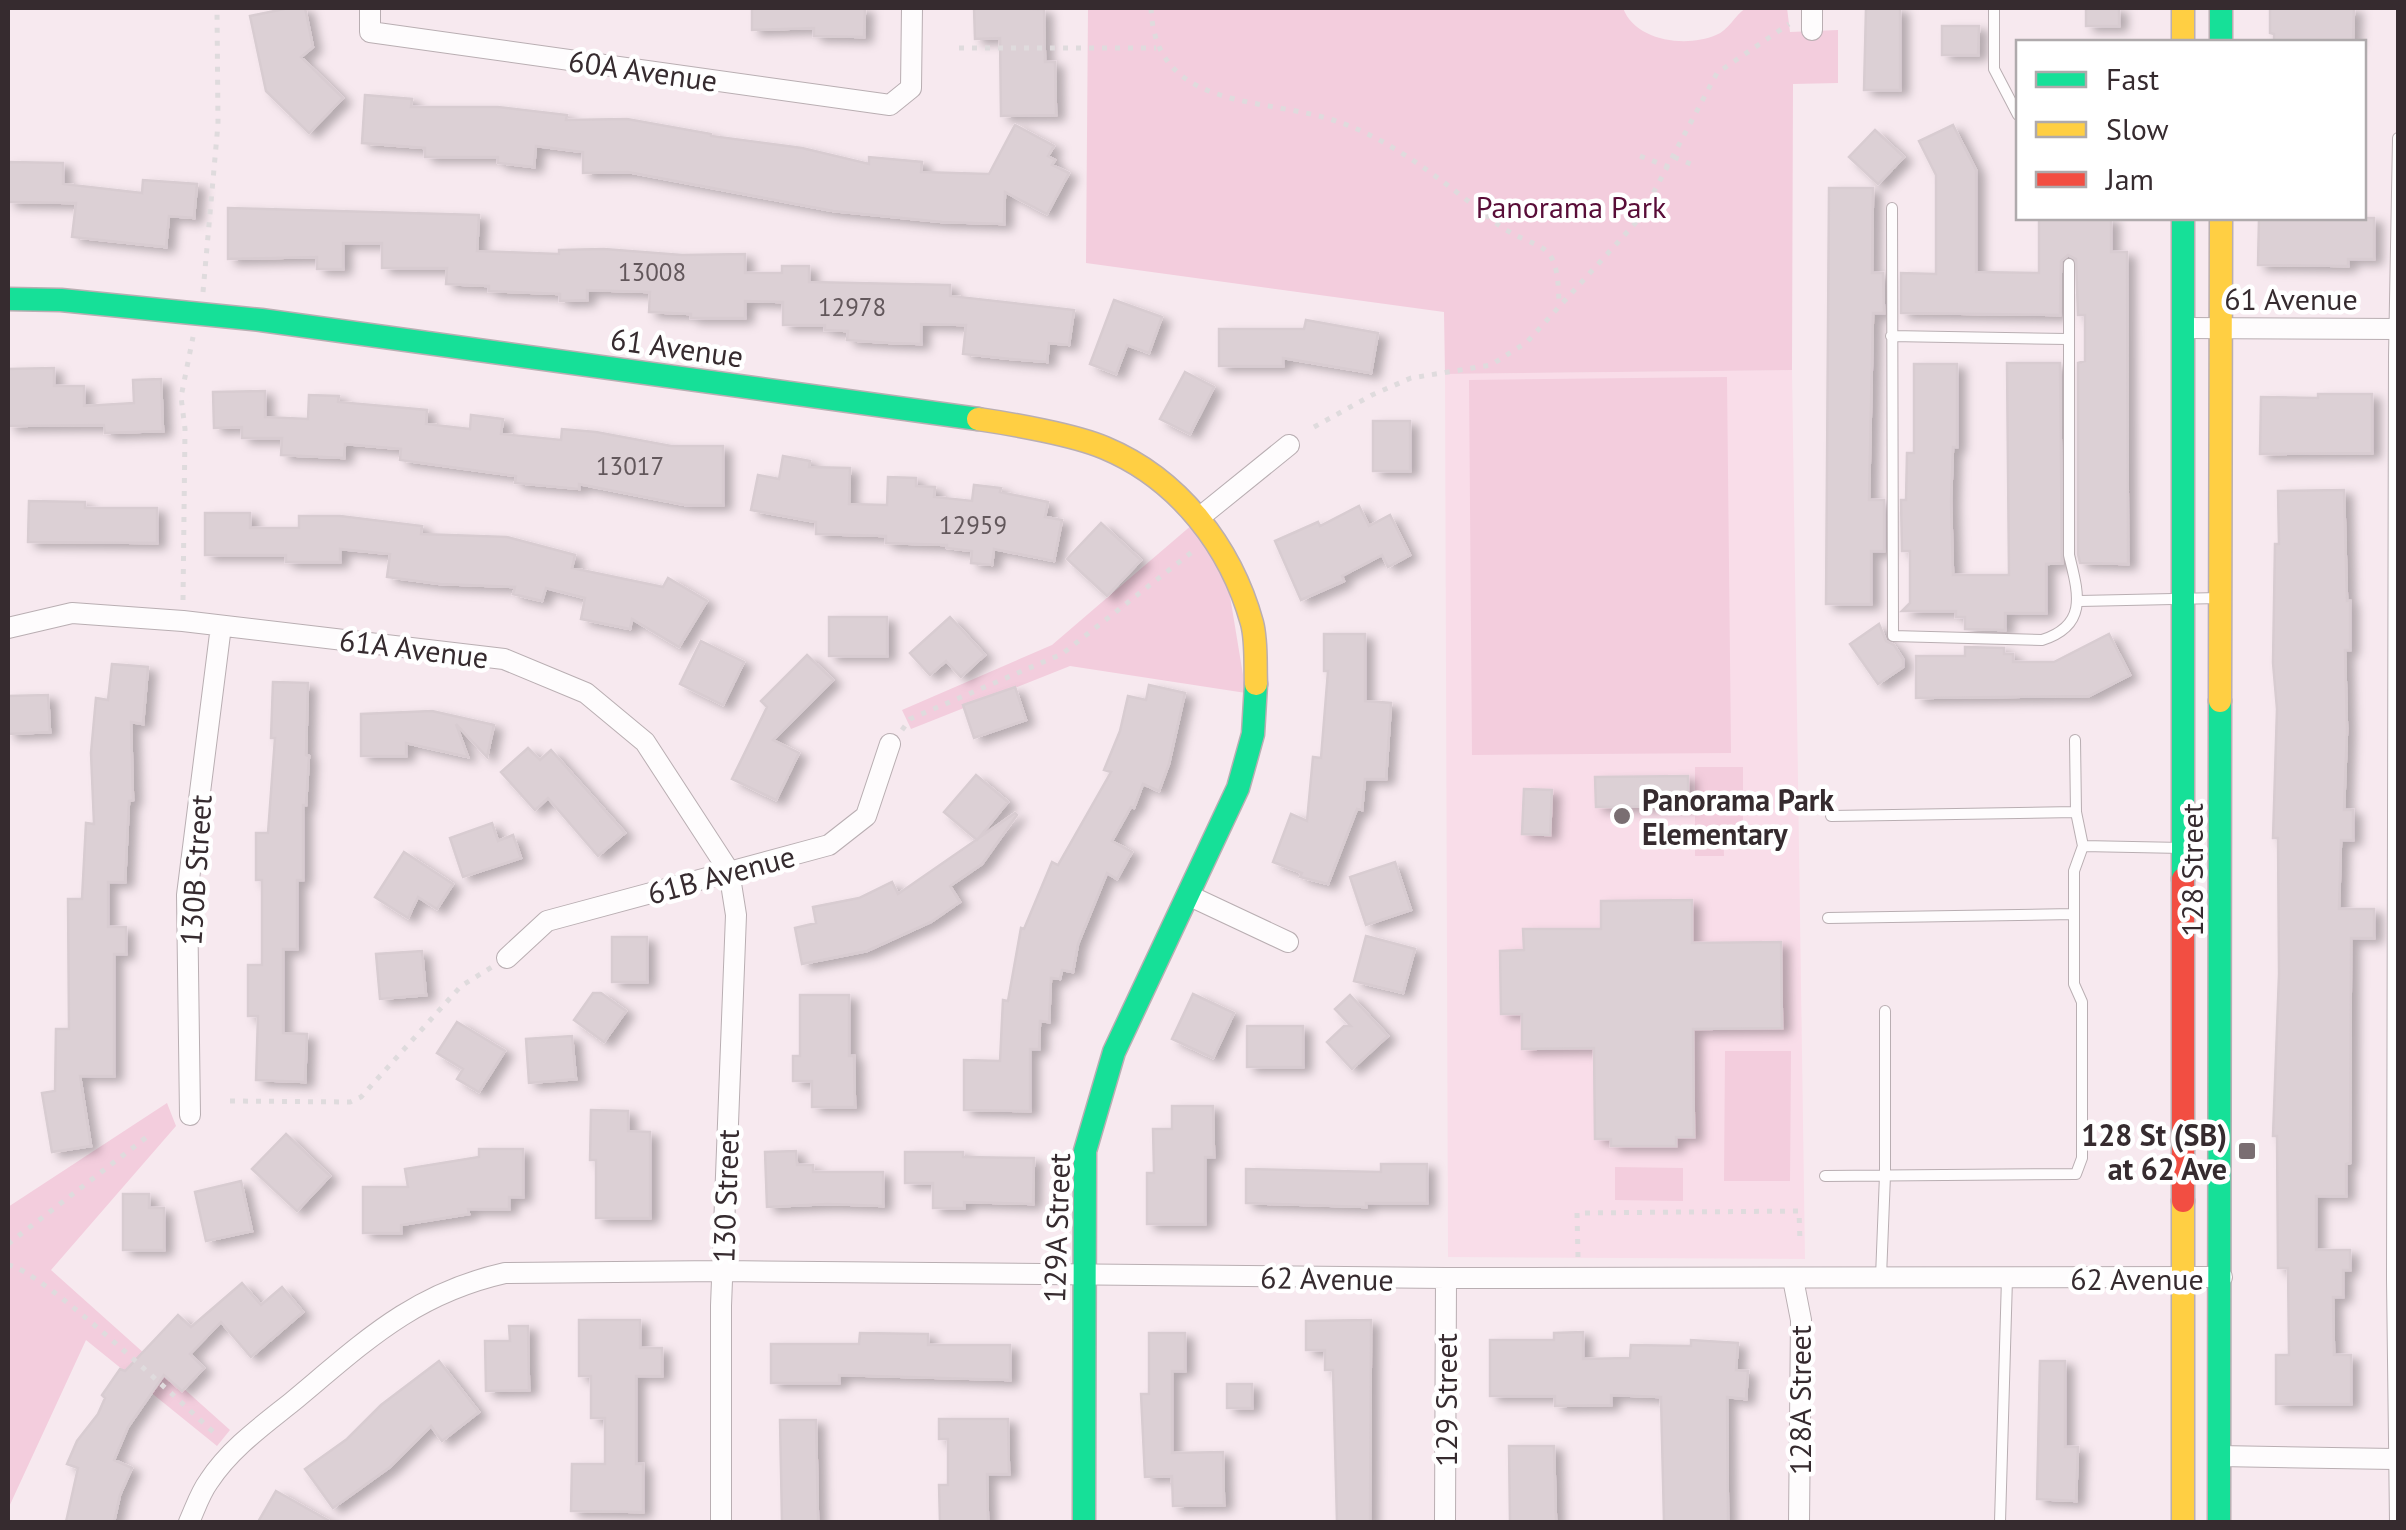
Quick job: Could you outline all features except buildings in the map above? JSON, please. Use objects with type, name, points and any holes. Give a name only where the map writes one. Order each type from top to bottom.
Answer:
[{"type":"main road","points":[[2183,8],[2183,40]]},
{"type":"main road","points":[[2221,8],[2221,40]]},
{"type":"main road","name":"128 Street","points":[[2183,220],[2183,1522]]},
{"type":"main road","name":"128 Street","points":[[2219,1522],[2222,220]]},
{"type":"main road","name":"61 Avenue","points":[[8,299],[61,300],[261,320],[1004,423],[1104,448],[1162,481],[1200,517]]},
{"type":"main road","name":"129A Street","points":[[1084,1522],[1085,1151],[1114,1052],[1238,788],[1254,734],[1253,626],[1234,576],[1200,517]]},
{"type":"street","name":"60A Avenue","points":[[370,8],[370,32],[890,105],[911,88],[912,8]]},
{"type":"street","points":[[1812,8],[1812,30]]},
{"type":"street","name":"61 Avenue","points":[[2183,328],[2396,328]]},
{"type":"street","points":[[1200,517],[1289,445]]},
{"type":"street","name":"61A Avenue","points":[[8,628],[72,613],[504,658],[586,693],[646,742],[729,871]]},
{"type":"street","name":"130B Street","points":[[190,1115],[188,896],[221,626]]},
{"type":"street","name":"61B Avenue","points":[[507,958],[547,920],[829,845],[866,816],[890,744]]},
{"type":"street","name":"130 Street","points":[[721,1522],[722,1271],[736,915],[729,871]]},
{"type":"street","points":[[1190,896],[1288,942]]},
{"type":"street","name":"62 Avenue","points":[[189,1522],[208,1482],[234,1450],[393,1318],[436,1294],[471,1280],[505,1273],[2222,1277]]},
{"type":"street","name":"129 Street","points":[[1445,1522],[1446,1278]]},
{"type":"street","name":"128A Street","points":[[1793,1279],[1800,1320],[1799,1522]]},
{"type":"street","points":[[2219,1456],[2394,1459]]},
{"type":"lane","points":[[1994,8],[1994,70],[2016,111]]},
{"type":"lane","points":[[2395,1522],[2398,138]]},
{"type":"lane","points":[[1892,208],[1893,636],[2042,640],[2058,635],[2068,626],[2080,600],[2069,555],[2070,264]]},
{"type":"lane","points":[[1891,336],[2067,339]]},
{"type":"lane","points":[[2080,600],[2221,598]]},
{"type":"lane","points":[[1825,1176],[2076,1174],[2082,1158],[2082,1002],[2074,984],[2074,871],[2083,846],[2076,812],[2075,740]]},
{"type":"lane","points":[[1831,816],[2076,812]]},
{"type":"lane","points":[[2083,846],[2184,848]]},
{"type":"lane","points":[[1828,918],[2074,914]]},
{"type":"lane","points":[[1881,1278],[1885,1012]]},
{"type":"lane","points":[[2000,1522],[2006,1278]]},
{"type":"path","points":[[201,300],[218,124],[217,8]]},
{"type":"path","points":[[1151,8],[1152,34],[1158,48],[1185,80],[1210,93],[1339,122],[1442,180],[1496,223],[1545,247],[1557,266],[1559,308]]},
{"type":"path","points":[[1314,427],[1411,378],[1491,365],[1527,342],[1640,218],[1717,73],[1788,24]]},
{"type":"path","points":[[959,48],[1158,48]]},
{"type":"path","points":[[1640,156],[1669,167]]},
{"type":"path","points":[[1674,156],[1693,165]]},
{"type":"path","points":[[184,602],[181,397],[194,335]]},
{"type":"path","points":[[890,744],[910,718],[1062,654],[1202,544]]},
{"type":"path","points":[[230,1101],[350,1102],[360,1097],[460,986],[507,958]]},
{"type":"path","points":[[8,1244],[152,1133]]},
{"type":"path","points":[[1578,1260],[1578,1214],[1799,1212],[1800,1241]]},
{"type":"path","points":[[8,1265],[54,1291],[221,1438]]},
{"type":"shaded area","name":"Panorama Park Elementary","points":[[1792,370],[1805,1259],[1448,1257],[1445,374]]},
{"type":"green space","name":"Panorama Park","points":[[1088,8],[1623,8],[1638,28],[1650,34],[1690,41],[1720,33],[1746,8],[1787,8],[1790,32],[1838,30],[1838,83],[1793,84],[1792,370],[1445,374],[1444,312],[1086,263]]},
{"type":"green space","points":[[1727,377],[1731,753],[1472,755],[1469,380]]},
{"type":"green space","points":[[1193,524],[1227,578],[1246,693],[1070,666],[911,729],[902,710],[1052,645]]},
{"type":"green space","points":[[1695,767],[1743,767],[1743,825],[1723,825],[1724,856],[1695,856]]},
{"type":"green space","points":[[1725,1051],[1791,1051],[1790,1181],[1724,1181]]},
{"type":"green space","points":[[167,1103],[176,1126],[51,1270],[230,1430],[217,1446],[86,1340],[8,1509],[8,1207]]},
{"type":"green space","points":[[1615,1167],[1683,1168],[1683,1201],[1615,1200]]},
{"type":"traffic: fast","points":[[2221,8],[2221,40]]},
{"type":"traffic: fast","points":[[2183,220],[2183,879]]},
{"type":"traffic: fast","points":[[8,299],[61,300],[261,320],[978,419]]},
{"type":"traffic: fast","points":[[1084,1522],[1085,1151],[1114,1052],[1238,788],[1253,734],[1256,684]]},
{"type":"traffic: fast","points":[[2219,1522],[2220,701]]},
{"type":"traffic: slow","points":[[2183,8],[2183,40]]},
{"type":"traffic: slow","points":[[2220,701],[2221,220]]},
{"type":"traffic: slow","points":[[978,419],[1061,434],[1105,448],[1132,461],[1178,497],[1216,542],[1243,595],[1254,630],[1256,684]]},
{"type":"traffic: slow","points":[[2183,1201],[2183,1522]]},
{"type":"traffic: jam","points":[[2183,879],[2183,1201]]},
{"type":"place","name":"Panorama Park Elementary","points":[[1622,816]]},
{"type":"place","name":"128 St (SB) at 62 Ave","points":[[2247,1151]]}]
